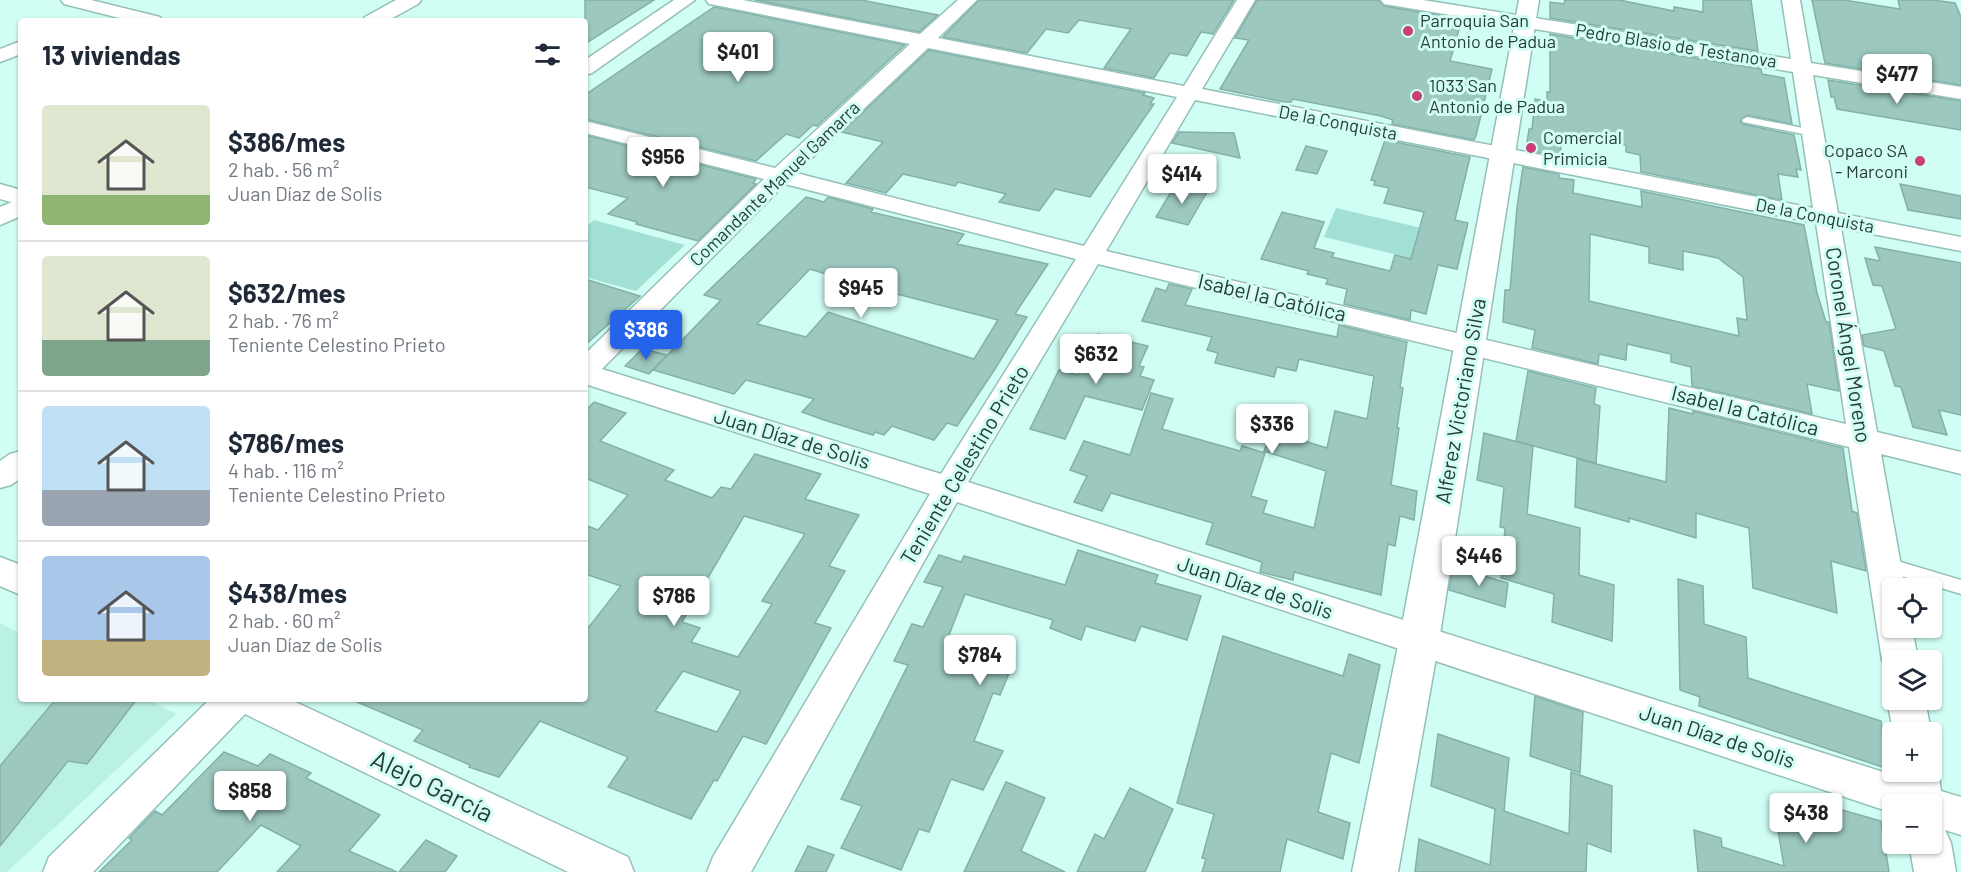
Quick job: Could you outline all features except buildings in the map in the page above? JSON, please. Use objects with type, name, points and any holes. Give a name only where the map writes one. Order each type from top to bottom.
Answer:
[{"type":"street","points":[[70,0],[141,18]]},
{"type":"street","points":[[90,18],[132,0]]},
{"type":"street","points":[[378,18],[411,0]]},
{"type":"street","points":[[588,67],[686,0]]},
{"type":"street","name":"De la Conquista","points":[[715,0],[1502,156],[1961,244]]},
{"type":"street","name":"Comandante Manuel Gamarra","points":[[588,369],[780,176],[968,0]]},
{"type":"street","name":"Teniente Celestino Prieto","points":[[728,872],[949,488],[1246,0]]},
{"type":"street","name":"Pedro Blasio de Testanova","points":[[1390,0],[1527,11],[1802,67],[1961,93]]},
{"type":"street","name":"Coronel Ángel Moreno","points":[[1791,0],[1886,578]]},
{"type":"street","name":"Alferez Victoriano Silva","points":[[1375,872],[1419,641],[1527,11]]},
{"type":"street","points":[[0,56],[18,48]]},
{"type":"street","name":"Isabel la Católica","points":[[588,128],[1091,255],[1471,344],[1961,464]]},
{"type":"street","points":[[0,191],[18,197]]},
{"type":"street","points":[[0,217],[18,208]]},
{"type":"street","name":"Juan Díaz de Solis","points":[[588,373],[1893,794]]},
{"type":"street","points":[[0,477],[18,464]]},
{"type":"street","points":[[0,570],[18,579]]},
{"type":"street","points":[[64,872],[232,702]]},
{"type":"street","name":"Alejo García","points":[[257,702],[613,872]]},
{"type":"street","points":[[1942,810],[1961,816]]},
{"type":"street","points":[[1932,854],[1935,872]]},
{"type":"lane","points":[[1747,120],[1813,133]]},
{"type":"lane","points":[[1884,564],[1961,587]]},
{"type":"shaded area","points":[[1336,208],[1456,236],[1447,267],[1324,237]]},
{"type":"shaded area","points":[[594,220],[685,245],[636,291],[588,278],[588,225]]},
{"type":"shaded area","points":[[0,623],[18,632],[18,702],[153,702],[176,714],[7,872],[0,872]]},
{"type":"place","name":"Parroquia San Antonio de Padua","points":[[1408,31]]},
{"type":"place","name":"1033 San Antonio de Padua","points":[[1417,96]]},
{"type":"place","name":"Comercial Primicia","points":[[1531,148]]},
{"type":"place","name":"Copaco SA - Marconi","points":[[1920,161]]}]
